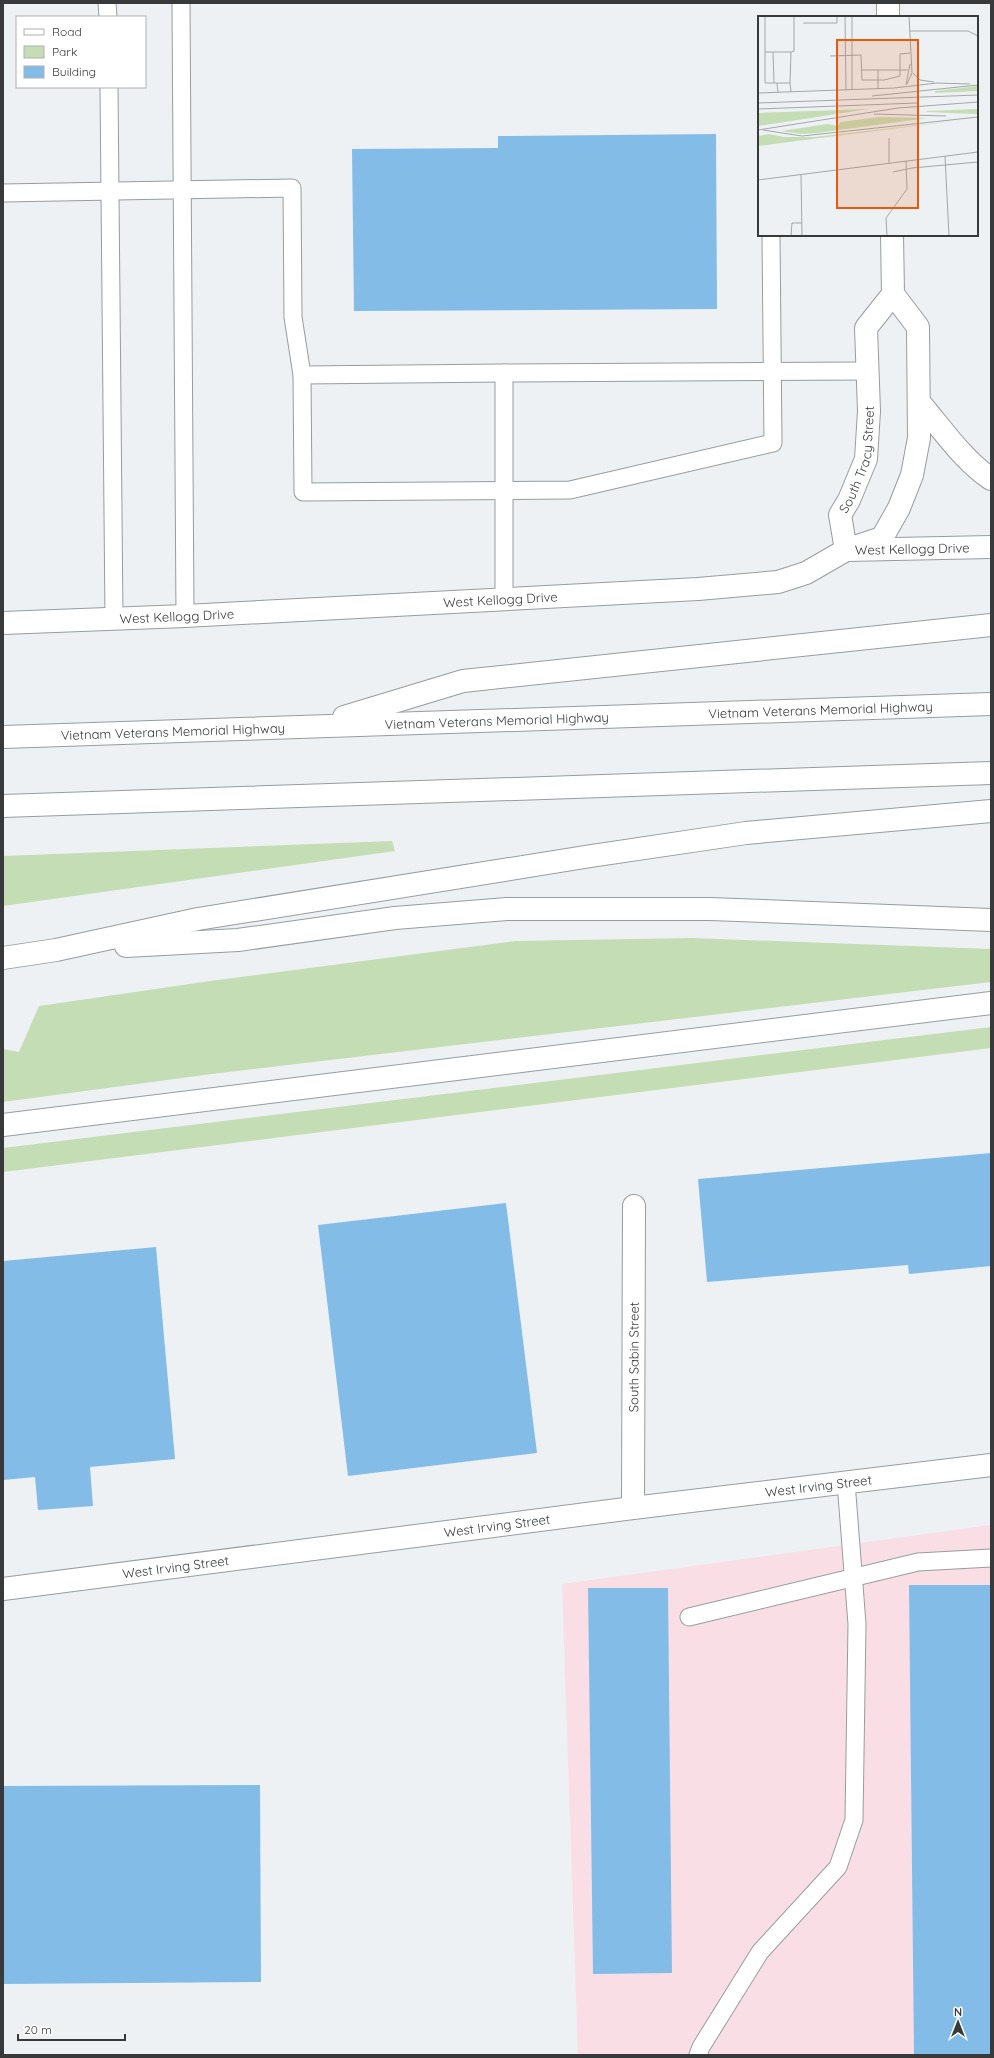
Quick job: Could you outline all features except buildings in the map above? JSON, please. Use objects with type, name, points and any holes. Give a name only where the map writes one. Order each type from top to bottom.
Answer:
[{"type":"main road","points":[[888,3],[888,16]]},
{"type":"main road","points":[[846,550],[882,538],[899,508],[913,468],[919,438],[920,403],[918,327],[893,294],[892,236]]},
{"type":"main road","name":"South Tracy Street","points":[[846,550],[840,515],[849,500],[866,459],[869,411],[866,328],[893,294]]},
{"type":"main road","points":[[920,403],[963,454],[980,471],[991,479]]},
{"type":"main road","name":"West Kellogg Drive","points":[[3,623],[185,616],[698,589],[778,582],[806,573],[846,550],[991,547]]},
{"type":"main road","points":[[316,725],[463,681],[991,625]]},
{"type":"main road","name":"Vietnam Veterans Memorial Highway","points":[[3,737],[316,725],[991,704]]},
{"type":"main road","points":[[3,806],[991,773]]},
{"type":"main road","points":[[159,936],[198,919],[591,856],[746,833],[991,812]]},
{"type":"main road","points":[[3,958],[159,936],[238,940],[396,918],[507,908],[710,909],[991,920]]},
{"type":"main road","points":[[3,1126],[991,1003]]},
{"type":"main road","name":"South Sabin Street","points":[[634,1206],[634,1508]]},
{"type":"main road","name":"West Irving Street","points":[[3,1589],[634,1508],[991,1465]]},
{"type":"lane","points":[[107,3],[108,16]]},
{"type":"lane","points":[[181,3],[185,616]]},
{"type":"lane","points":[[109,88],[114,619]]},
{"type":"lane","points":[[3,193],[292,188],[293,317],[302,375],[302,492],[570,490],[773,443],[771,236]]},
{"type":"lane","points":[[302,375],[867,371]]},
{"type":"lane","points":[[504,374],[504,599]]},
{"type":"lane","points":[[698,2055],[701,2046],[760,1952],[838,1867],[854,1820],[857,1624],[846,1482]]},
{"type":"lane","points":[[689,1616],[918,1562],[991,1558]]},
{"type":"shaded area","points":[[991,1525],[991,2055],[578,2055],[562,1584]]},
{"type":"green space","points":[[392,841],[395,851],[3,906],[3,856]]},
{"type":"green space","points":[[692,938],[991,949],[991,982],[212,1074],[3,1102],[3,1049],[19,1052],[39,1006],[210,981],[515,941]]},
{"type":"green space","points":[[991,1027],[991,1048],[3,1172],[3,1148]]}]
